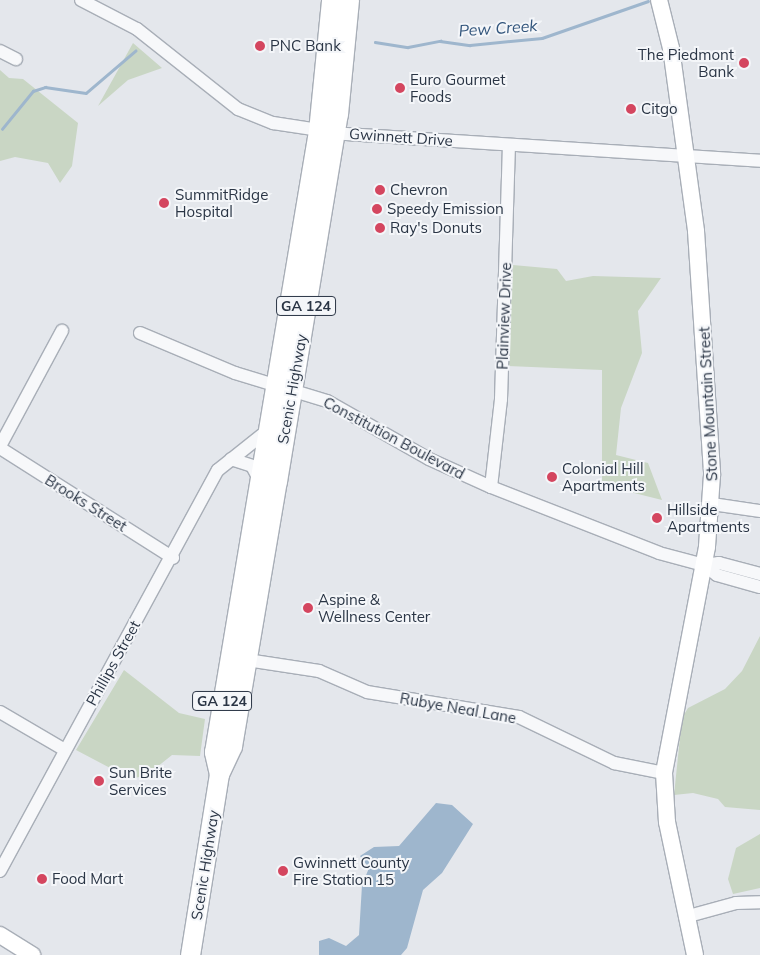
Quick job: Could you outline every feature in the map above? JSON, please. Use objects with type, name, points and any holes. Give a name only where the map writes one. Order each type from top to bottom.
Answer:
[{"type":"highway","name":"Scenic Highway","points":[[326,132],[331,0]]},
{"type":"highway","name":"Scenic Highway","points":[[190,955],[218,774],[214,752],[238,658],[349,0]]},
{"type":"highway","name":"Scenic Highway","points":[[238,658],[259,479],[267,431],[283,387]]},
{"type":"main road","name":"Stone Mountain Street","points":[[659,0],[688,159],[704,323],[712,504],[704,565],[664,773],[667,822],[685,916],[695,955]]},
{"type":"main road","points":[[0,935],[32,955]]},
{"type":"street","name":"Gwinnett Drive","points":[[81,0],[138,29],[238,109],[274,124],[326,132],[688,159],[760,161]]},
{"type":"street","points":[[0,51],[16,59]]},
{"type":"street","name":"Plainview Drive","points":[[491,487],[501,399],[509,145]]},
{"type":"street","points":[[0,447],[62,331]]},
{"type":"street","name":"Constitution Boulevard","points":[[140,333],[348,411],[429,459],[491,487],[651,550],[704,565],[717,575],[760,587]]},
{"type":"street","name":"Phillips Street","points":[[0,870],[173,558],[218,470],[267,431]]},
{"type":"street","name":"Brooks Street","points":[[0,447],[173,558]]},
{"type":"street","points":[[231,459],[252,466],[259,479]]},
{"type":"street","points":[[712,504],[760,511]]},
{"type":"street","name":"Constitution Boulevard","points":[[704,565],[719,563],[760,574]]},
{"type":"street","name":"Rubye Neal Lane","points":[[238,658],[319,671],[367,692],[519,717],[614,762],[664,773]]},
{"type":"street","points":[[0,712],[65,750]]},
{"type":"street","points":[[685,916],[736,903],[760,902]]},
{"type":"green space","points":[[133,43],[162,68],[128,80],[98,106]]},
{"type":"green space","points":[[0,70],[9,78],[23,79],[78,123],[72,166],[60,183],[48,163],[15,157],[0,161]]},
{"type":"green space","points":[[513,265],[557,269],[566,281],[593,276],[661,278],[638,311],[642,353],[621,408],[616,455],[648,463],[662,500],[602,485],[602,370],[508,366]]},
{"type":"green space","points":[[760,636],[760,810],[725,807],[718,799],[693,793],[674,795],[682,718],[688,708],[725,689],[742,671]]},
{"type":"green space","points":[[124,670],[179,713],[205,719],[200,756],[172,755],[147,775],[131,779],[76,750]]},
{"type":"green space","points":[[760,834],[760,888],[733,894],[728,879],[736,848]]},
{"type":"water","points":[[436,803],[452,805],[473,824],[442,873],[423,890],[407,948],[401,955],[319,955],[319,941],[329,938],[346,946],[359,935],[362,885],[369,868],[360,856],[374,847],[399,846]]},
{"type":"waterway","name":"Pew Creek","points":[[375,42],[408,47],[440,41],[470,45],[542,38],[648,1]]},
{"type":"waterway","name":"Pew Creek","points":[[2,129],[33,91],[45,87],[86,93],[135,51]]},
{"type":"place","name":"PNC Bank","points":[[260,46]]},
{"type":"place","name":"The Piedmont Bank","points":[[744,63]]},
{"type":"place","name":"Euro Gourmet Foods","points":[[400,88]]},
{"type":"place","name":"Citgo","points":[[631,109]]},
{"type":"place","name":"Chevron","points":[[380,190]]},
{"type":"place","name":"SummitRidge Hospital","points":[[164,203]]},
{"type":"place","name":"Speedy Emission","points":[[377,209]]},
{"type":"place","name":"Ray's Donuts","points":[[380,228]]},
{"type":"place","name":"Colonial Hill Apartments","points":[[552,477]]},
{"type":"place","name":"Hillside Apartments","points":[[657,518]]},
{"type":"place","name":"Aspine & Wellness Center","points":[[308,608]]},
{"type":"place","name":"Sun Brite Services","points":[[99,781]]},
{"type":"place","name":"Gwinnett County Fire Station 15","points":[[283,871]]},
{"type":"place","name":"Food Mart","points":[[42,879]]}]
